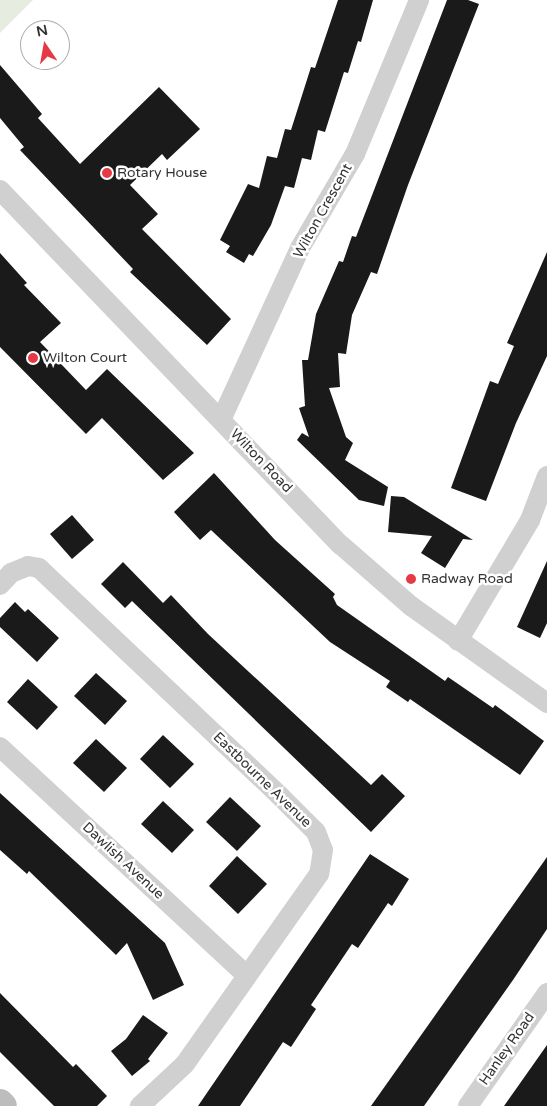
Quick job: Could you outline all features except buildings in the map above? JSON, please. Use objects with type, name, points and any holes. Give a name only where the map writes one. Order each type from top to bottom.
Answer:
[{"type":"street","name":"Wilton Crescent","points":[[220,420],[300,248],[355,154],[419,0]]},
{"type":"street","name":"Wilton Road","points":[[0,190],[341,545],[411,606],[547,703]]},
{"type":"street","points":[[458,641],[530,520],[547,476]]},
{"type":"street","name":"Eastbourne Avenue","points":[[0,584],[11,573],[28,566],[39,568],[316,832],[323,850],[319,874],[185,1064],[140,1106]]},
{"type":"street","name":"Dawlish Avenue","points":[[0,747],[246,975]]},
{"type":"street","name":"Hanley Road","points":[[468,1106],[547,993]]},
{"type":"street","points":[[0,1103],[4,1106]]},
{"type":"shaded area","points":[[0,0],[33,0],[0,33]]},
{"type":"place","name":"Rotary House","points":[[107,173]]},
{"type":"place","name":"Wilton Court","points":[[33,358]]},
{"type":"place","name":"Radway Road","points":[[411,579]]}]
